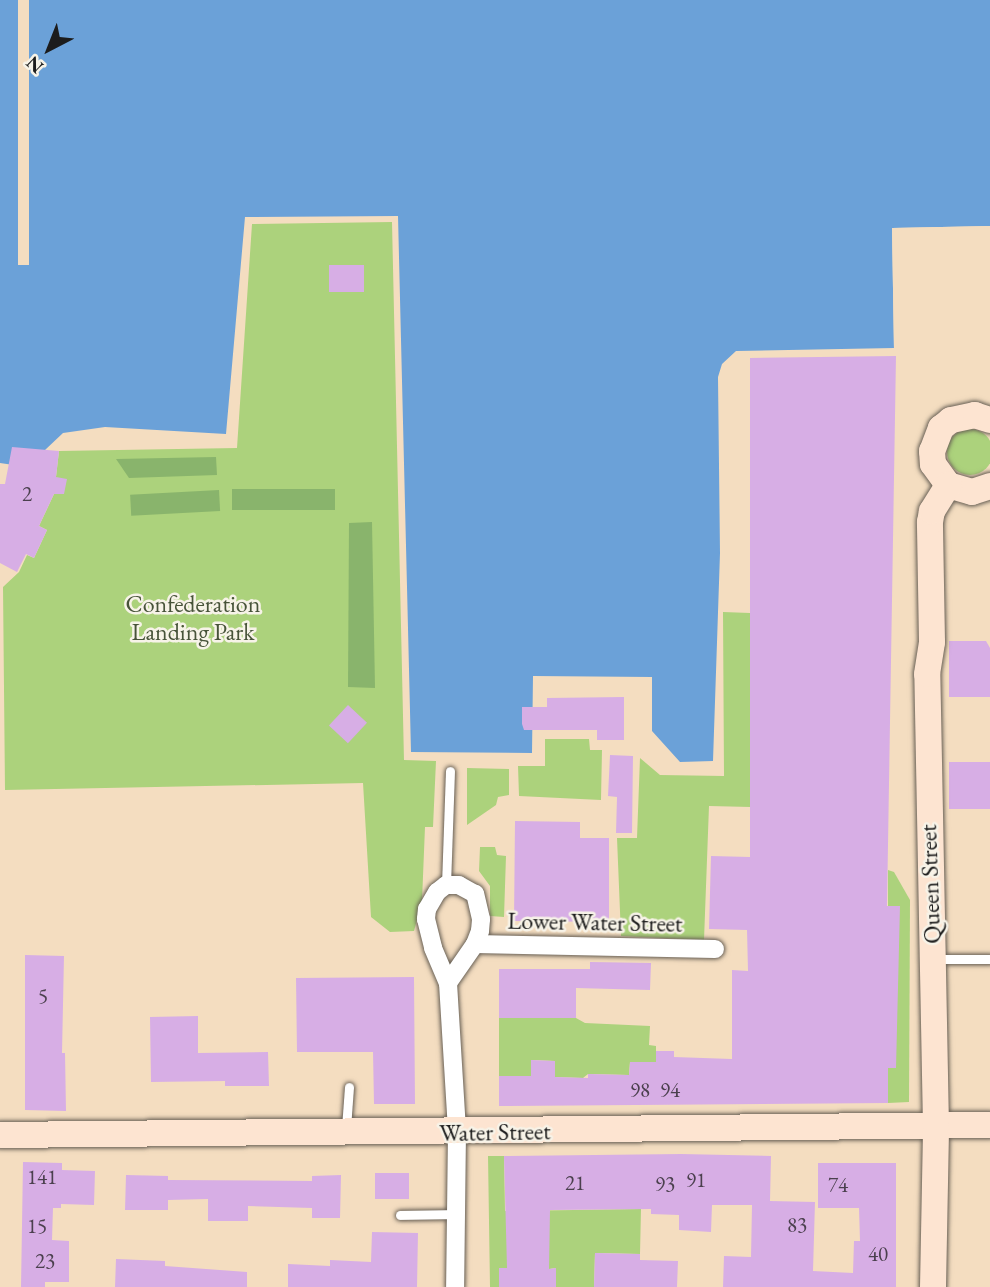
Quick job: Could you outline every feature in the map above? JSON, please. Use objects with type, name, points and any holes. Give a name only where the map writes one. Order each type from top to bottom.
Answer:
[{"type":"street","points":[[990,420],[975,415],[962,415],[941,428],[932,452],[933,464],[948,485],[972,492],[990,486]]},
{"type":"street","name":"Queen Street","points":[[933,1287],[936,1126],[927,674],[932,642],[930,522],[932,511],[948,485]]},
{"type":"street","points":[[449,983],[475,944],[481,919],[475,894],[459,885],[446,886],[430,900],[426,919],[432,948],[449,983],[457,1132],[455,1287]]},
{"type":"street","name":"Lower Water Street","points":[[475,944],[715,949]]},
{"type":"street","name":"Water Street","points":[[0,1135],[990,1125]]},
{"type":"lane","points":[[446,886],[450,771]]},
{"type":"lane","points":[[933,959],[990,958]]},
{"type":"lane","points":[[345,1133],[349,1087]]},
{"type":"lane","points":[[400,1215],[456,1214]]},
{"type":"green space","name":"Confederation Landing Park","points":[[392,222],[404,760],[436,761],[433,827],[425,827],[422,901],[414,931],[390,932],[371,917],[363,783],[5,790],[3,587],[19,572],[27,555],[34,558],[47,530],[39,526],[54,494],[59,451],[237,448],[252,224]]},
{"type":"green space","points":[[970,429],[986,436],[993,452],[986,468],[970,475],[954,468],[947,452],[954,436]]},
{"type":"green space","points":[[216,457],[217,475],[129,478],[116,459]]},
{"type":"green space","points":[[232,489],[335,489],[335,510],[232,510]]},
{"type":"green space","points":[[219,490],[220,511],[131,516],[130,495]]},
{"type":"green space","points":[[372,522],[375,688],[348,687],[349,523]]},
{"type":"green space","points":[[723,612],[750,613],[751,807],[709,806],[704,940],[621,936],[617,838],[637,838],[640,758],[660,775],[724,776]]},
{"type":"green space","points":[[545,739],[589,739],[590,750],[602,750],[601,800],[519,796],[518,766],[545,766]]},
{"type":"green space","points":[[467,768],[509,769],[509,795],[498,797],[496,805],[467,825]]},
{"type":"green space","points":[[480,847],[495,847],[497,855],[506,856],[504,917],[490,916],[490,886],[479,871]]},
{"type":"green space","points":[[888,870],[894,872],[910,900],[909,1102],[888,1103]]},
{"type":"green space","points":[[499,1018],[576,1018],[585,1023],[650,1026],[649,1045],[656,1046],[656,1063],[630,1062],[629,1075],[588,1074],[583,1078],[555,1077],[555,1061],[532,1060],[531,1076],[499,1076]]},
{"type":"green space","points":[[488,1156],[504,1156],[505,1211],[641,1209],[640,1254],[595,1253],[594,1287],[556,1287],[556,1268],[549,1269],[507,1223],[507,1268],[499,1268],[499,1287],[490,1287]]},
{"type":"water","points":[[0,0],[990,0],[990,226],[892,228],[894,348],[736,351],[722,364],[718,377],[720,553],[713,761],[680,762],[652,731],[652,677],[533,676],[532,753],[411,752],[398,216],[245,217],[226,434],[105,427],[63,433],[27,467],[0,463]]},
{"type":"pier","points":[[18,0],[29,0],[29,265],[18,265]]},
{"type":"pier","points":[[990,226],[990,230],[896,231],[897,343],[894,352],[892,228]]},
{"type":"building","points":[[329,265],[364,265],[364,292],[329,292]]},
{"type":"building","points":[[896,356],[887,906],[900,906],[896,1068],[888,1068],[888,1103],[499,1106],[499,1076],[531,1076],[531,1060],[555,1061],[555,1077],[588,1078],[588,1074],[629,1075],[630,1062],[656,1062],[656,1051],[674,1051],[674,1057],[732,1059],[732,970],[748,971],[747,930],[709,929],[711,856],[750,857],[750,358]]},
{"type":"building","points":[[12,447],[59,451],[56,477],[67,479],[64,494],[54,494],[39,526],[47,530],[34,558],[26,554],[17,572],[0,563],[0,484],[5,484]]},
{"type":"building","points":[[949,641],[986,641],[990,648],[990,697],[949,697]]},
{"type":"building","points":[[624,697],[624,740],[597,740],[597,730],[524,730],[522,724],[522,707],[547,707],[547,698]]},
{"type":"building","points":[[348,705],[367,723],[348,743],[329,725]]},
{"type":"building","points":[[610,755],[633,756],[632,833],[616,833],[617,797],[608,796]]},
{"type":"building","points":[[949,762],[990,762],[990,809],[949,809]]},
{"type":"building","points":[[515,821],[580,822],[580,838],[609,838],[609,922],[514,921]]},
{"type":"building","points":[[25,955],[64,956],[62,1053],[65,1053],[66,1111],[25,1110]]},
{"type":"building","points":[[590,962],[651,963],[650,990],[576,988],[576,1018],[499,1018],[499,969],[590,969]]},
{"type":"building","points":[[414,977],[415,1104],[374,1104],[373,1052],[297,1052],[296,978]]},
{"type":"building","points":[[198,1016],[198,1053],[268,1052],[269,1086],[225,1086],[225,1081],[151,1082],[150,1017]]},
{"type":"building","points":[[504,1156],[771,1156],[770,1201],[815,1202],[813,1271],[853,1273],[854,1241],[860,1241],[859,1208],[818,1208],[818,1163],[896,1163],[896,1287],[723,1287],[724,1256],[751,1257],[752,1205],[712,1205],[711,1232],[679,1230],[679,1215],[651,1214],[651,1209],[550,1210],[549,1269],[556,1268],[556,1287],[499,1287],[499,1268],[507,1268]]},
{"type":"building","points":[[23,1162],[62,1163],[62,1170],[95,1171],[94,1205],[61,1204],[61,1208],[53,1208],[52,1240],[69,1241],[69,1282],[45,1282],[45,1287],[21,1287]]},
{"type":"building","points":[[375,1173],[409,1173],[409,1199],[375,1199]]},
{"type":"building","points":[[126,1175],[168,1176],[168,1180],[312,1181],[312,1176],[341,1175],[340,1218],[312,1218],[312,1208],[248,1206],[248,1221],[208,1221],[208,1199],[168,1200],[168,1210],[125,1210]]},
{"type":"building","points":[[372,1232],[418,1233],[417,1287],[288,1287],[288,1264],[330,1266],[330,1260],[371,1262]]},
{"type":"building","points":[[595,1253],[640,1254],[640,1260],[678,1261],[677,1287],[594,1287]]},
{"type":"building","points":[[116,1259],[165,1261],[165,1266],[247,1272],[247,1287],[115,1287]]}]
